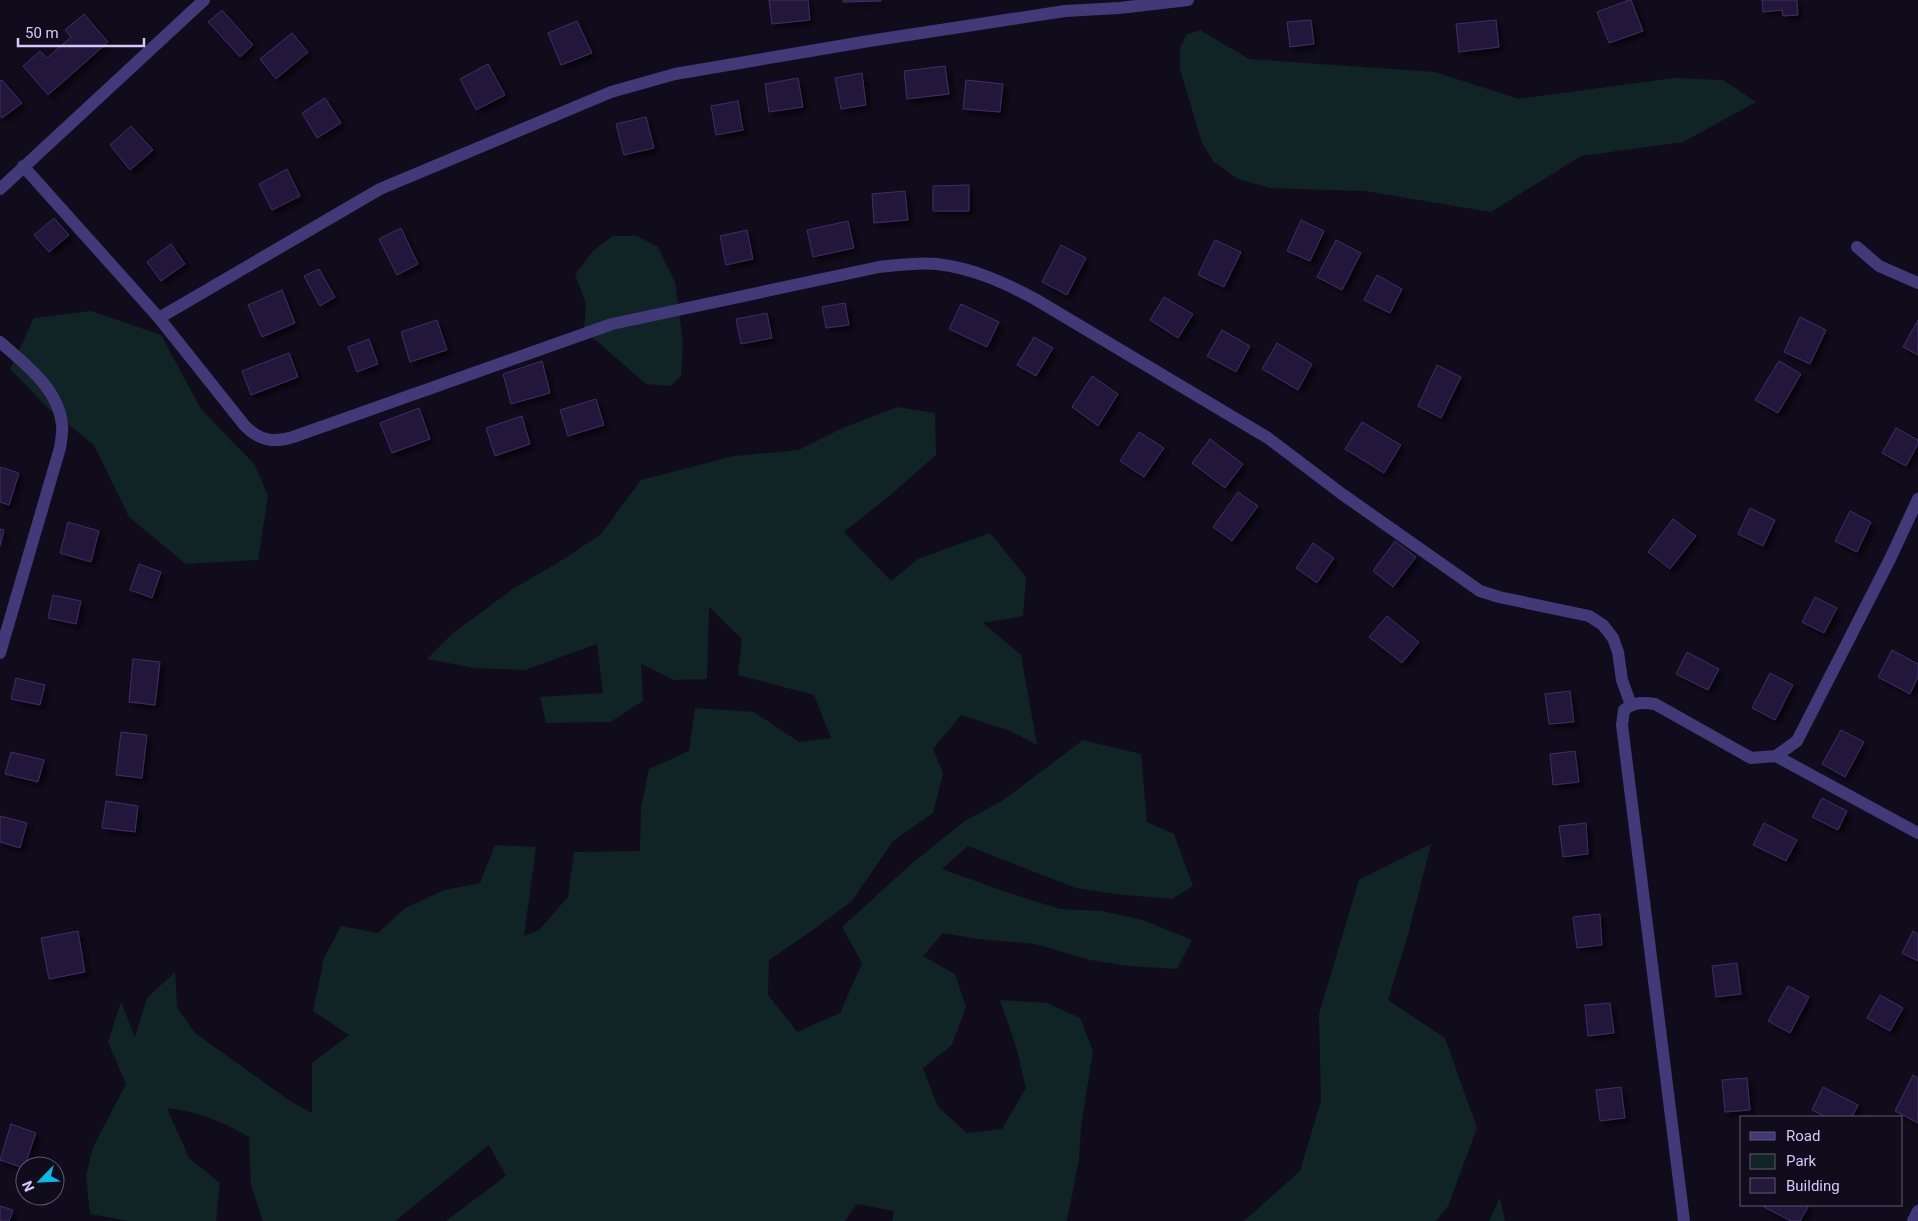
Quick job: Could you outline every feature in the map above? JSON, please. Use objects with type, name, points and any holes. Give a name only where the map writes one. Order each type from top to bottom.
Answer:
[{"type":"street","points":[[0,189],[204,0]]},
{"type":"street","points":[[159,318],[380,189],[611,92],[685,72],[869,41],[1064,5],[1119,8],[1188,0]]},
{"type":"street","points":[[23,166],[159,318],[245,426],[259,437],[274,442],[288,439],[612,324],[879,267],[936,264],[956,267],[1001,281],[1036,299],[1268,438],[1342,494],[1480,591],[1499,597],[1589,616],[1603,625],[1612,638],[1618,652],[1622,680],[1631,705]]},
{"type":"street","points":[[1857,247],[1879,266],[1918,283]]},
{"type":"street","points":[[0,342],[48,390],[60,412],[63,427],[60,448],[0,653]]},
{"type":"street","points":[[1684,1221],[1622,725],[1624,710],[1631,705],[1643,702],[1655,704],[1751,758],[1776,756],[1797,741],[1890,559],[1918,499]]},
{"type":"street","points":[[1776,756],[1918,833]]},
{"type":"street","points":[[1913,1221],[1918,1211]]},
{"type":"green space","points":[[1200,30],[1249,59],[1435,72],[1519,99],[1674,78],[1723,80],[1756,102],[1683,142],[1581,156],[1491,212],[1365,191],[1270,188],[1238,179],[1214,162],[1202,143],[1180,69],[1180,49],[1186,35]]},
{"type":"green space","points":[[613,236],[637,236],[658,247],[675,282],[683,343],[681,376],[670,386],[646,384],[584,330],[586,304],[575,274],[594,250]]},
{"type":"green space","points":[[91,311],[161,335],[201,409],[255,465],[268,496],[258,560],[186,564],[129,517],[94,445],[49,409],[10,369],[34,318]]},
{"type":"green space","points":[[898,407],[935,413],[936,455],[887,498],[844,532],[891,581],[918,559],[990,533],[1026,577],[1023,616],[983,623],[1021,655],[1037,745],[1010,731],[961,715],[933,749],[943,773],[933,813],[893,841],[852,901],[769,960],[768,995],[797,1032],[840,1013],[862,963],[842,927],[910,865],[966,820],[1002,801],[1083,740],[1141,754],[1147,822],[1174,834],[1193,886],[1172,899],[1115,894],[1076,888],[968,846],[942,869],[1060,909],[1101,911],[1143,920],[1192,940],[1177,969],[1129,966],[1090,960],[1035,944],[979,939],[943,933],[923,956],[955,974],[966,1007],[952,1045],[923,1068],[938,1107],[967,1133],[1002,1129],[1026,1088],[1015,1043],[1000,1000],[1047,1003],[1080,1018],[1093,1051],[1081,1126],[1079,1159],[1066,1221],[892,1221],[894,1211],[857,1204],[845,1221],[446,1221],[506,1176],[489,1145],[395,1221],[263,1221],[251,1185],[249,1137],[210,1118],[167,1108],[189,1158],[220,1183],[216,1221],[129,1221],[90,1214],[86,1176],[93,1147],[126,1084],[108,1042],[121,1002],[135,1037],[147,998],[175,972],[177,1007],[195,1033],[290,1101],[312,1113],[312,1063],[349,1035],[313,1011],[324,958],[341,926],[378,933],[405,908],[445,890],[480,883],[495,845],[536,847],[524,936],[539,930],[568,897],[574,852],[640,851],[641,808],[649,769],[689,751],[695,708],[754,712],[799,742],[831,738],[814,695],[738,675],[742,639],[709,607],[707,679],[674,680],[641,664],[643,701],[610,722],[546,723],[540,697],[603,693],[597,644],[525,670],[474,668],[427,659],[453,633],[513,589],[601,534],[641,480],[734,456],[799,450],[845,427]]},
{"type":"green space","points":[[1431,844],[1408,935],[1388,1000],[1445,1038],[1477,1128],[1448,1206],[1436,1221],[1244,1221],[1300,1171],[1321,1101],[1319,1014],[1359,880]]},
{"type":"green space","points":[[1500,1198],[1505,1221],[1489,1221]]},
{"type":"building","points":[[769,0],[808,0],[810,20],[772,24]]},
{"type":"building","points":[[843,0],[881,0],[881,1],[843,2]]},
{"type":"building","points":[[1631,0],[1643,31],[1609,43],[1597,12]]},
{"type":"building","points":[[1762,0],[1797,0],[1798,15],[1783,16],[1782,10],[1763,12]]},
{"type":"building","points":[[222,10],[253,45],[240,57],[208,22]]},
{"type":"building","points":[[84,14],[108,42],[48,95],[23,66],[40,51],[47,58],[71,37],[65,30]]},
{"type":"building","points":[[1311,20],[1314,44],[1290,47],[1287,22]]},
{"type":"building","points":[[1496,20],[1499,47],[1459,52],[1456,24]]},
{"type":"building","points":[[577,21],[592,53],[561,65],[548,33]]},
{"type":"building","points":[[292,33],[308,52],[276,79],[260,59]]},
{"type":"building","points":[[488,64],[505,95],[476,110],[460,79]]},
{"type":"building","points":[[945,66],[949,94],[907,99],[904,71]]},
{"type":"building","points":[[862,73],[866,105],[841,109],[835,78]]},
{"type":"building","points":[[798,78],[803,107],[769,112],[765,84]]},
{"type":"building","points":[[2,80],[22,103],[2,118],[0,115],[0,81]]},
{"type":"building","points":[[966,80],[1003,84],[1000,112],[963,109]]},
{"type":"building","points":[[325,98],[341,123],[317,138],[302,113]]},
{"type":"building","points":[[738,101],[743,130],[716,135],[711,106]]},
{"type":"building","points":[[646,117],[654,148],[624,155],[616,124]]},
{"type":"building","points":[[131,126],[153,150],[130,170],[110,145]]},
{"type":"building","points":[[287,169],[300,196],[272,210],[259,184]]},
{"type":"building","points":[[969,185],[969,211],[933,211],[933,186]]},
{"type":"building","points":[[905,191],[908,220],[874,223],[872,194]]},
{"type":"building","points":[[54,218],[69,235],[49,252],[34,235]]},
{"type":"building","points":[[1301,220],[1324,231],[1310,261],[1287,251]]},
{"type":"building","points":[[848,221],[854,248],[813,257],[807,230]]},
{"type":"building","points":[[401,228],[418,264],[397,275],[379,239]]},
{"type":"building","points":[[747,230],[753,259],[726,265],[720,236]]},
{"type":"building","points":[[1215,240],[1241,252],[1224,287],[1198,275]]},
{"type":"building","points":[[1336,240],[1361,253],[1342,290],[1317,277]]},
{"type":"building","points":[[171,244],[185,264],[161,281],[147,262]]},
{"type":"building","points":[[1061,245],[1086,258],[1067,295],[1042,282]]},
{"type":"building","points":[[319,269],[335,297],[320,306],[304,276]]},
{"type":"building","points":[[1377,275],[1402,289],[1390,313],[1364,300]]},
{"type":"building","points":[[282,290],[295,323],[262,337],[248,305]]},
{"type":"building","points":[[1164,297],[1193,314],[1178,338],[1150,320]]},
{"type":"building","points":[[845,303],[849,325],[826,328],[822,307]]},
{"type":"building","points":[[961,304],[999,322],[987,347],[949,329]]},
{"type":"building","points":[[767,313],[772,338],[741,344],[736,319]]},
{"type":"building","points":[[1800,317],[1826,330],[1810,364],[1784,352]]},
{"type":"building","points":[[437,320],[447,350],[410,362],[401,332]]},
{"type":"building","points":[[1918,320],[1918,355],[1903,347]]},
{"type":"building","points":[[1222,330],[1250,346],[1236,372],[1207,356]]},
{"type":"building","points":[[1034,337],[1053,348],[1036,376],[1017,365]]},
{"type":"building","points":[[369,339],[378,364],[357,372],[348,347]]},
{"type":"building","points":[[1277,343],[1312,364],[1298,390],[1262,369]]},
{"type":"building","points":[[289,353],[298,377],[251,395],[242,371]]},
{"type":"building","points":[[542,361],[550,393],[511,404],[503,374]]},
{"type":"building","points":[[1779,361],[1801,374],[1778,413],[1755,400]]},
{"type":"building","points":[[1437,365],[1461,377],[1441,418],[1418,406]]},
{"type":"building","points":[[1092,376],[1118,394],[1098,426],[1072,407]]},
{"type":"building","points":[[596,399],[604,425],[568,436],[560,410]]},
{"type":"building","points":[[419,408],[430,439],[392,453],[380,423]]},
{"type":"building","points":[[522,416],[530,444],[495,456],[486,428]]},
{"type":"building","points":[[1362,422],[1401,445],[1384,473],[1345,449]]},
{"type":"building","points":[[1896,428],[1918,440],[1918,444],[1906,466],[1882,453]]},
{"type":"building","points":[[1139,432],[1164,448],[1144,477],[1120,461]]},
{"type":"building","points":[[1210,439],[1243,464],[1225,488],[1192,463]]},
{"type":"building","points":[[0,467],[19,473],[9,505],[0,502]]},
{"type":"building","points":[[1238,492],[1258,506],[1232,541],[1213,527]]},
{"type":"building","points":[[1750,508],[1775,520],[1763,546],[1738,534]]},
{"type":"building","points":[[1850,511],[1871,522],[1857,552],[1835,541]]},
{"type":"building","points":[[1673,519],[1696,536],[1670,569],[1648,552]]},
{"type":"building","points":[[68,522],[99,531],[91,562],[60,553]]},
{"type":"building","points":[[0,529],[4,530],[0,546]]},
{"type":"building","points":[[1395,541],[1416,557],[1393,587],[1373,571]]},
{"type":"building","points":[[1313,543],[1334,558],[1317,583],[1296,568]]},
{"type":"building","points":[[139,564],[161,572],[152,598],[130,590]]},
{"type":"building","points":[[53,595],[81,601],[76,624],[48,618]]},
{"type":"building","points":[[1815,597],[1837,608],[1824,633],[1802,622]]},
{"type":"building","points":[[1387,616],[1419,642],[1402,663],[1369,637]]},
{"type":"building","points":[[1892,650],[1918,664],[1918,677],[1910,694],[1878,677]]},
{"type":"building","points":[[1687,652],[1719,669],[1708,690],[1676,674]]},
{"type":"building","points":[[133,659],[160,662],[155,705],[129,702]]},
{"type":"building","points":[[1770,673],[1793,685],[1775,720],[1752,708]]},
{"type":"building","points":[[16,678],[45,685],[40,705],[11,699]]},
{"type":"building","points":[[1570,691],[1574,722],[1549,724],[1545,694]]},
{"type":"building","points":[[1841,730],[1864,742],[1845,777],[1822,764]]},
{"type":"building","points":[[121,732],[147,735],[142,778],[116,775]]},
{"type":"building","points":[[1575,751],[1579,782],[1553,785],[1550,754]]},
{"type":"building","points":[[11,752],[44,760],[38,782],[5,774]]},
{"type":"building","points":[[1822,798],[1847,811],[1838,830],[1812,817]]},
{"type":"building","points":[[106,801],[138,806],[135,832],[102,828]]},
{"type":"building","points":[[0,816],[27,823],[20,848],[0,842]]},
{"type":"building","points":[[1586,823],[1588,854],[1563,857],[1559,826]]},
{"type":"building","points":[[1764,823],[1797,840],[1786,861],[1753,845]]},
{"type":"building","points":[[1600,914],[1602,945],[1577,948],[1573,917]]},
{"type":"building","points":[[78,931],[85,972],[49,979],[41,938]]},
{"type":"building","points":[[1913,931],[1918,934],[1918,961],[1902,953]]},
{"type":"building","points":[[1737,963],[1741,994],[1716,997],[1712,966]]},
{"type":"building","points":[[1788,986],[1809,997],[1790,1033],[1768,1021]]},
{"type":"building","points":[[1880,995],[1903,1008],[1890,1031],[1867,1018]]},
{"type":"building","points":[[1610,1003],[1614,1033],[1588,1036],[1585,1005]]},
{"type":"building","points":[[1913,1075],[1918,1078],[1918,1123],[1895,1111]]},
{"type":"building","points":[[1747,1078],[1750,1110],[1725,1112],[1722,1080]]},
{"type":"building","points":[[1621,1087],[1625,1118],[1600,1121],[1596,1090]]},
{"type":"building","points":[[1823,1087],[1858,1105],[1852,1116],[1824,1116],[1812,1110]]},
{"type":"building","points":[[11,1124],[36,1133],[28,1156],[15,1156],[15,1165],[0,1160]]},
{"type":"building","points":[[0,1206],[13,1210],[9,1221],[0,1221]]},
{"type":"building","points":[[1808,1206],[1800,1221],[1791,1221],[1764,1207]]}]
